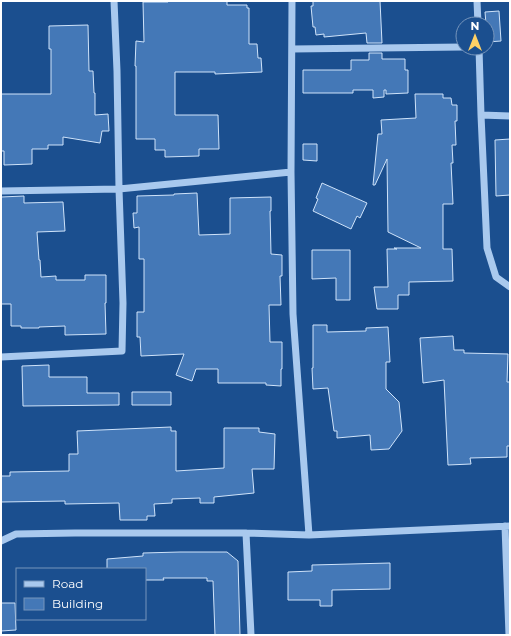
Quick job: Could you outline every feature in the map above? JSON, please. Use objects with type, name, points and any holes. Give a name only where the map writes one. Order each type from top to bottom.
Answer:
[{"type":"street","points":[[1,357],[122,351],[123,303],[114,1]]},
{"type":"street","points":[[292,1],[291,172],[293,314],[309,534]]},
{"type":"street","points":[[477,1],[478,16]]},
{"type":"street","points":[[292,49],[455,47]]},
{"type":"street","points":[[479,56],[487,248],[496,277],[510,287]]},
{"type":"street","points":[[481,115],[510,116]]},
{"type":"street","points":[[1,191],[119,189],[291,172]]},
{"type":"street","points":[[1,541],[16,534],[309,534],[507,526],[509,635]]},
{"type":"street","points":[[246,533],[251,635]]},
{"type":"building","points":[[227,1],[227,5],[247,5],[247,8],[249,8],[249,44],[257,44],[258,58],[261,58],[262,72],[215,74],[215,72],[175,72],[175,115],[218,115],[219,149],[199,149],[199,156],[165,157],[165,150],[155,150],[155,139],[136,139],[136,41],[144,42],[143,2]]},
{"type":"building","points":[[313,1],[380,1],[382,43],[367,43],[366,33],[324,37],[324,34],[316,35],[315,27],[313,27],[311,6],[313,6]]},
{"type":"building","points":[[499,11],[501,41],[495,41],[495,16],[485,16],[485,12]]},
{"type":"building","points":[[88,25],[89,71],[93,71],[95,115],[108,114],[109,131],[102,131],[100,143],[63,137],[63,145],[48,145],[48,149],[32,149],[32,164],[4,165],[4,151],[1,151],[1,94],[51,94],[51,49],[49,49],[49,26]]},
{"type":"building","points":[[369,53],[382,53],[382,59],[405,59],[405,70],[408,70],[408,93],[386,94],[386,90],[384,90],[384,97],[373,98],[373,90],[353,90],[353,93],[303,93],[303,70],[351,70],[351,60],[369,60]]},
{"type":"building","points":[[415,94],[443,94],[443,98],[451,98],[452,105],[457,105],[457,121],[455,121],[456,145],[452,145],[453,163],[451,163],[453,204],[443,204],[443,249],[452,249],[453,281],[409,282],[409,295],[398,295],[398,309],[377,309],[374,287],[388,287],[387,249],[421,248],[388,232],[387,159],[375,185],[373,185],[378,134],[382,134],[381,120],[416,118]]},
{"type":"building","points":[[510,139],[510,195],[496,196],[495,140]]},
{"type":"building","points":[[303,144],[317,144],[317,161],[303,160]]},
{"type":"building","points":[[322,183],[367,203],[360,218],[357,216],[351,229],[313,211]]},
{"type":"building","points":[[197,193],[199,235],[230,234],[230,198],[271,197],[271,254],[282,255],[282,276],[280,276],[281,305],[269,305],[270,342],[282,342],[281,386],[266,385],[266,383],[218,383],[218,369],[196,369],[192,381],[176,375],[184,354],[141,356],[140,337],[137,337],[137,312],[144,312],[144,259],[139,259],[139,227],[134,228],[133,213],[137,213],[137,196]]},
{"type":"building","points":[[24,196],[24,203],[63,202],[65,231],[37,232],[41,277],[56,276],[56,280],[85,280],[85,275],[106,275],[106,334],[65,335],[65,326],[21,328],[21,326],[11,326],[11,304],[1,304],[1,197]]},
{"type":"building","points":[[312,250],[350,250],[350,300],[336,300],[336,278],[312,279]]},
{"type":"building","points":[[313,325],[327,325],[327,332],[366,331],[366,328],[388,327],[390,362],[386,362],[386,389],[399,402],[402,431],[389,449],[371,450],[370,435],[337,438],[337,431],[334,431],[328,388],[313,389]]},
{"type":"building","points":[[453,336],[454,350],[464,350],[464,353],[508,354],[507,382],[510,382],[510,446],[507,446],[507,457],[470,458],[471,464],[448,465],[444,380],[423,383],[420,338]]},
{"type":"building","points":[[49,365],[49,377],[87,377],[87,393],[119,393],[119,405],[23,406],[22,366]]},
{"type":"building","points":[[132,392],[171,392],[171,405],[132,405]]},
{"type":"building","points":[[171,427],[171,431],[176,431],[176,471],[224,468],[224,428],[259,428],[259,432],[275,434],[274,469],[252,469],[254,493],[214,497],[214,503],[200,503],[200,498],[172,499],[172,503],[154,504],[155,516],[147,516],[147,520],[120,520],[119,503],[65,504],[65,501],[1,502],[1,476],[10,476],[10,472],[69,471],[69,454],[78,454],[77,431]]},
{"type":"building","points":[[227,552],[238,561],[240,635],[215,635],[213,581],[207,581],[207,578],[163,578],[164,580],[146,580],[146,568],[107,568],[107,559],[143,556],[143,553]]},
{"type":"building","points":[[390,563],[390,589],[332,590],[332,606],[320,606],[320,600],[288,600],[288,572],[312,571],[312,565]]},
{"type":"building","points":[[1,603],[15,603],[16,630],[1,631]]}]
